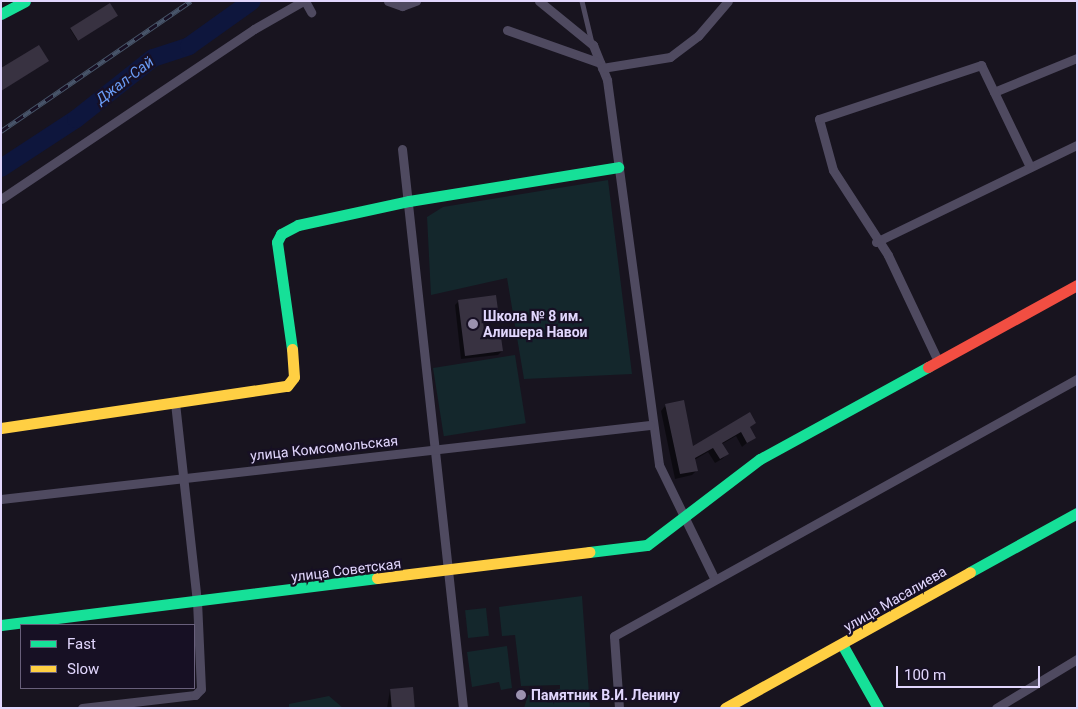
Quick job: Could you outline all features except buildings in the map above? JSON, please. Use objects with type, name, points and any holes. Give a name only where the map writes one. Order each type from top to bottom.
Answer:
[{"type":"street","points":[[1,14],[26,1]]},
{"type":"street","points":[[1,199],[254,29],[304,1],[311,12]]},
{"type":"street","points":[[388,1],[402,6],[416,1]]},
{"type":"street","points":[[540,1],[592,45],[610,90],[650,425],[659,465],[714,578]]},
{"type":"street","points":[[507,30],[601,65],[670,57],[698,36],[728,1]]},
{"type":"street","points":[[994,92],[1077,58]]},
{"type":"street","points":[[938,361],[888,255],[876,242],[833,170],[819,119],[979,65],[1030,167]]},
{"type":"street","points":[[876,242],[1077,145]]},
{"type":"street","points":[[402,149],[410,201],[433,449],[449,573],[463,708]]},
{"type":"street","points":[[1,428],[278,389],[291,382],[294,364],[278,238],[298,225],[410,201],[618,167]]},
{"type":"street","name":"улица Советская","points":[[1,625],[449,573],[647,545],[685,518],[760,459],[1077,285]]},
{"type":"street","points":[[619,708],[614,636],[714,578],[1077,378]]},
{"type":"street","points":[[82,708],[199,693],[202,674],[197,602],[175,402]]},
{"type":"street","name":"улица Комсомольская","points":[[1,499],[650,425]]},
{"type":"street","name":"улица Масалиева","points":[[725,708],[843,646],[1077,513]]},
{"type":"street","points":[[843,646],[878,708]]},
{"type":"street","points":[[996,708],[1077,660]]},
{"type":"lane","points":[[582,1],[592,45]]},
{"type":"green space","points":[[608,180],[632,374],[524,379],[507,278],[431,295],[427,217],[443,207]]},
{"type":"green space","points":[[515,355],[526,423],[444,436],[433,368]]},
{"type":"green space","points":[[582,596],[590,708],[524,708],[528,695],[560,689],[560,685],[521,686],[515,635],[502,636],[499,607]]},
{"type":"green space","points":[[486,608],[489,636],[468,638],[465,610]]},
{"type":"green space","points":[[507,646],[512,688],[501,690],[499,682],[472,687],[467,652]]},
{"type":"green space","points":[[329,696],[343,708],[289,708],[289,704]]},
{"type":"waterway","name":"Джал-Сай","points":[[1,168],[76,119],[153,58],[189,46],[252,1]]},
{"type":"railway","points":[[1,131],[191,1]]},
{"type":"traffic: fast","points":[[1,14],[25,1]]},
{"type":"traffic: fast","points":[[292,349],[277,242],[281,234],[298,225],[409,201],[618,167]]},
{"type":"traffic: fast","points":[[589,552],[647,545],[760,459],[928,367]]},
{"type":"traffic: fast","points":[[970,572],[1077,513]]},
{"type":"traffic: fast","points":[[1,625],[377,578]]},
{"type":"traffic: fast","points":[[843,646],[878,708]]},
{"type":"traffic: slow","points":[[1,428],[287,386],[294,377],[292,349]]},
{"type":"traffic: slow","points":[[377,578],[589,552]]},
{"type":"traffic: slow","points":[[725,708],[970,572]]},
{"type":"traffic: jam","points":[[928,367],[1077,285]]},
{"type":"place","name":"Школа № 8 им. Алишера Навои","points":[[473,324]]},
{"type":"place","name":"Памятник В.И. Ленину","points":[[521,695]]}]
